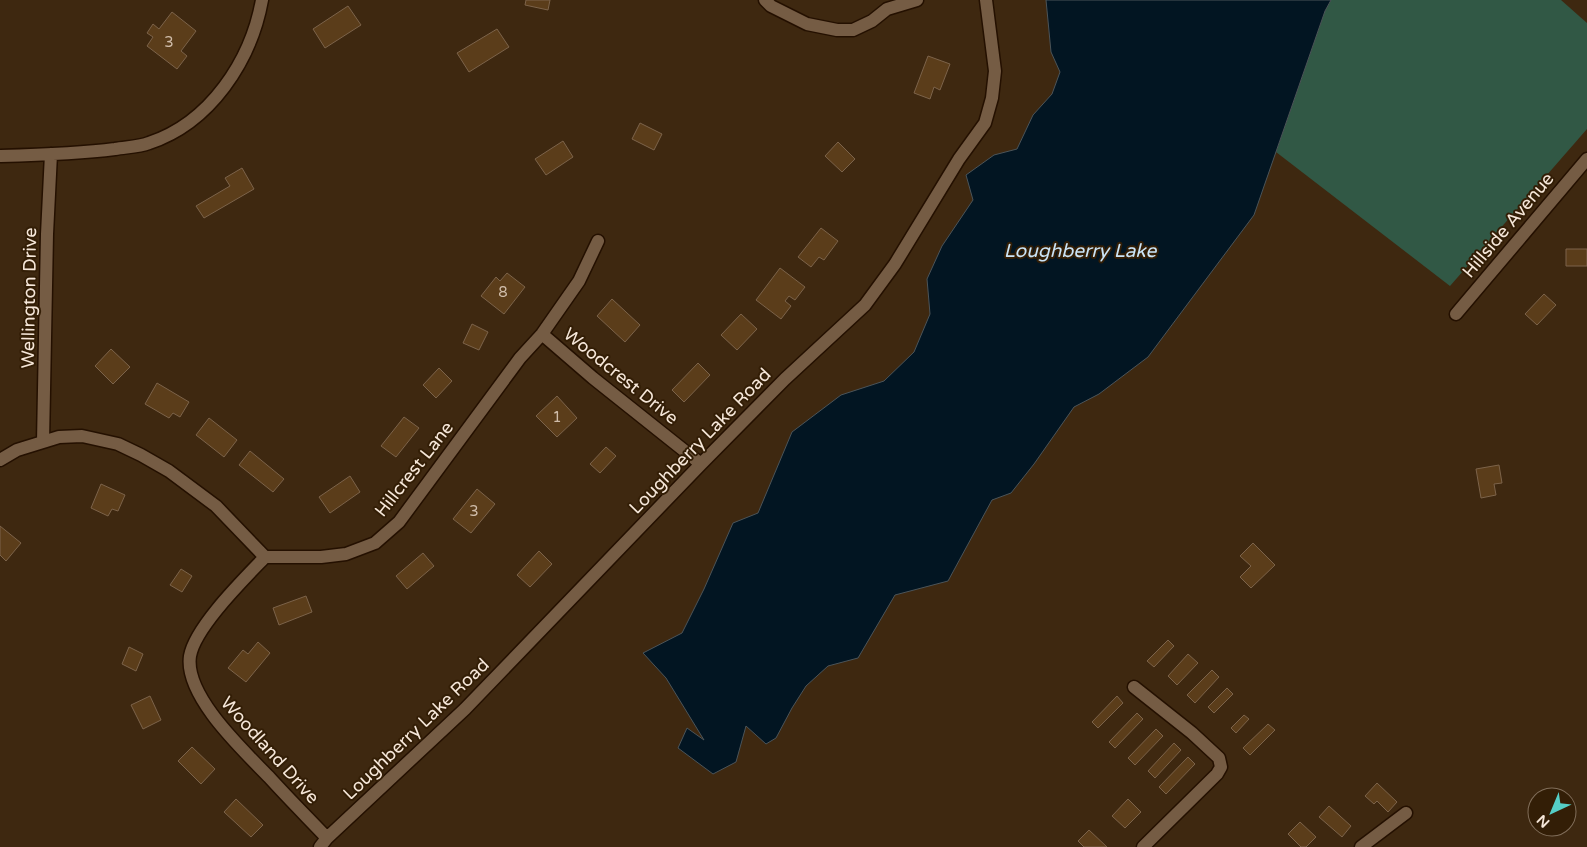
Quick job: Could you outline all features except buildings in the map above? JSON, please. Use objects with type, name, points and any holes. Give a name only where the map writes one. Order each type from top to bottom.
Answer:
[{"type":"street","points":[[0,156],[95,151],[147,144],[163,138],[191,122],[214,100],[234,74],[252,36],[262,0]]},
{"type":"street","points":[[765,0],[771,6],[807,24],[837,30],[853,30],[872,21],[887,8],[917,0]]},
{"type":"street","name":"Loughberry Lake Road","points":[[323,843],[466,709],[701,464],[785,379],[865,305],[895,264],[959,159],[986,123],[992,98],[995,71],[986,0]]},
{"type":"street","name":"Wellington Drive","points":[[43,442],[47,234],[51,154]]},
{"type":"street","name":"Hillside Avenue","points":[[1456,314],[1587,159]]},
{"type":"street","name":"Hillcrest Lane","points":[[265,556],[321,557],[346,554],[375,543],[399,522],[520,358],[542,334],[579,281],[598,241]]},
{"type":"street","name":"Woodcrest Drive","points":[[542,334],[701,464]]},
{"type":"street","points":[[0,460],[17,450],[59,437],[82,436],[118,444],[169,471],[216,506],[265,556]]},
{"type":"street","name":"Woodland Drive","points":[[265,556],[219,607],[198,637],[190,655],[190,666],[198,693],[219,724],[323,843]]},
{"type":"street","points":[[1134,687],[1192,733],[1219,758],[1221,767],[1217,774],[1143,847]]},
{"type":"street","points":[[1361,847],[1406,814]]},
{"type":"green space","points":[[1331,0],[1561,0],[1587,23],[1587,129],[1450,286],[1276,152],[1325,11]]},
{"type":"water","name":"Loughberry Lake","points":[[1046,0],[1331,0],[1325,11],[1254,215],[1148,357],[1099,394],[1074,407],[1011,493],[992,500],[948,581],[895,595],[858,658],[828,666],[806,686],[776,738],[766,744],[746,726],[736,762],[713,774],[678,748],[687,728],[704,740],[666,678],[643,653],[682,633],[733,523],[758,513],[792,432],[841,395],[884,381],[914,352],[930,314],[927,279],[942,246],[973,200],[966,175],[994,155],[1017,149],[1033,115],[1052,94],[1060,72],[1051,52]]}]
